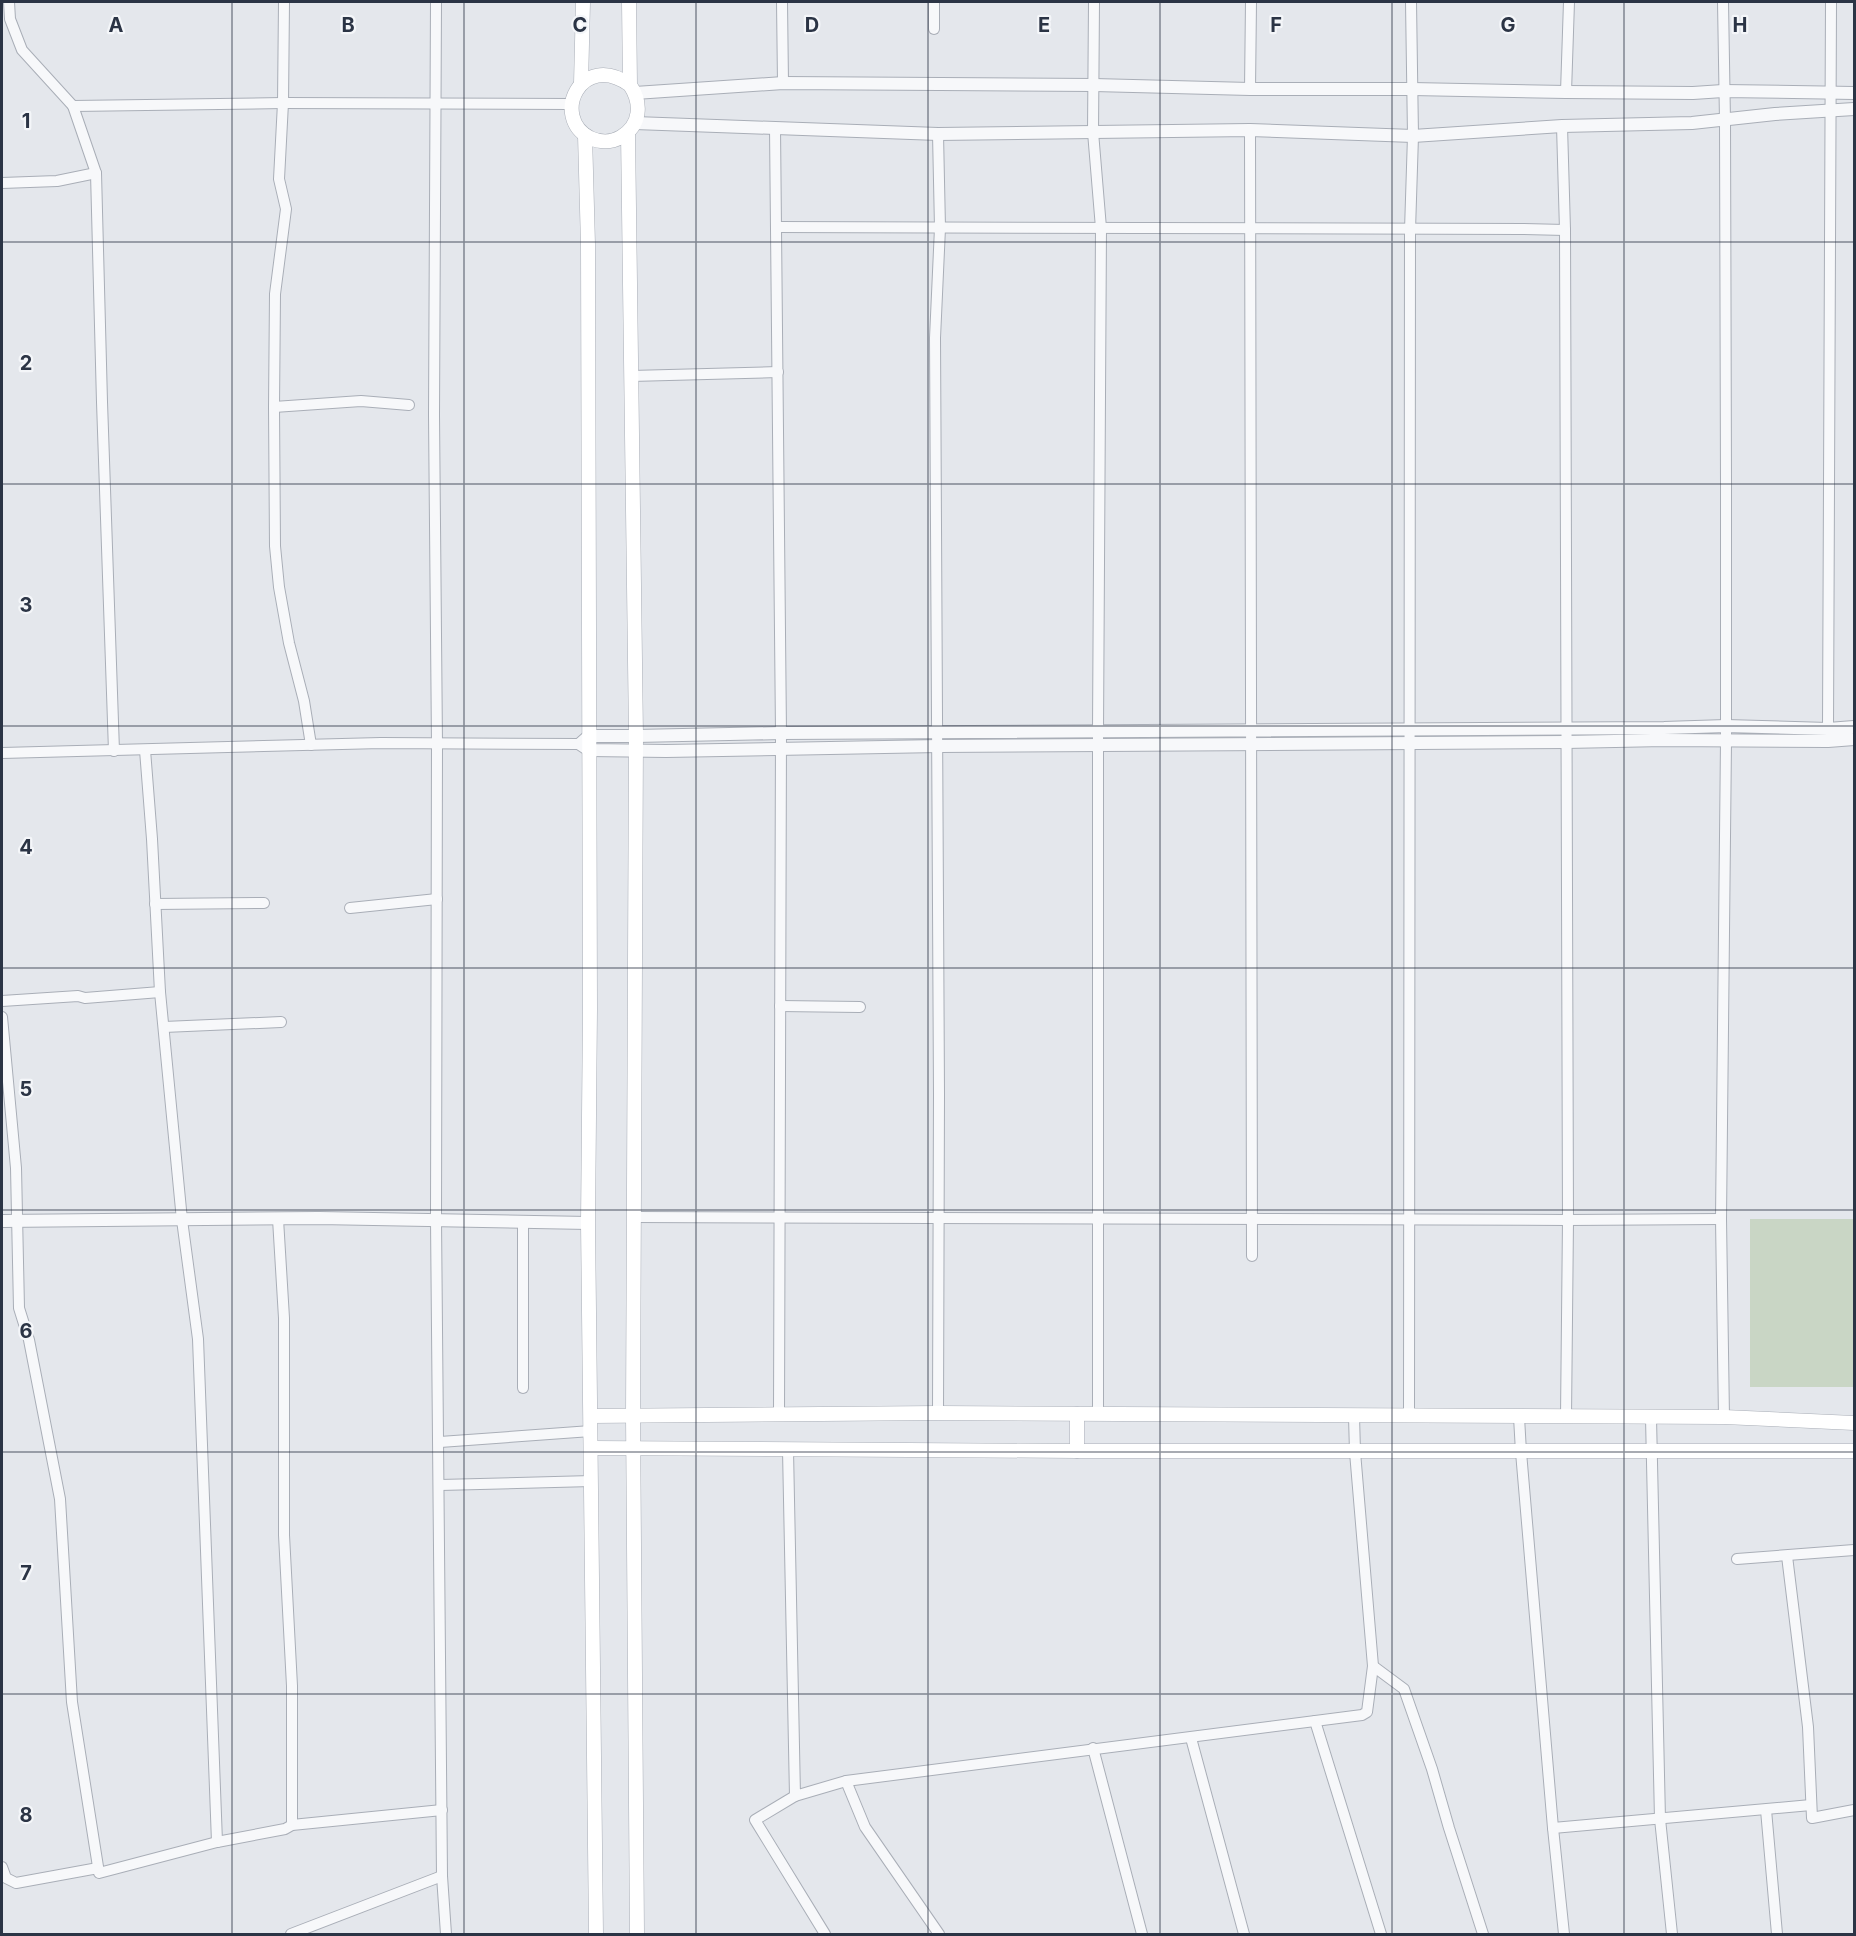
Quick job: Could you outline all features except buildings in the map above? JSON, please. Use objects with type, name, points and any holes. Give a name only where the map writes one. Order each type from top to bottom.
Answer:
[{"type":"main road","points":[[581,84],[582,2]]},
{"type":"main road","points":[[629,2],[632,89],[638,103],[638,113],[631,128],[618,139],[606,142],[585,135],[577,126],[572,116],[571,104],[574,93],[592,76],[606,74],[619,77],[632,89]]},
{"type":"main road","points":[[631,128],[635,743],[633,1448],[637,1935]]},
{"type":"main road","points":[[585,135],[588,245],[586,743],[590,1021],[588,1223],[596,1935]]},
{"type":"main road","points":[[591,1423],[633,1416],[938,1413],[1724,1417],[1854,1423]]},
{"type":"main road","points":[[1077,1414],[1077,1451]]},
{"type":"main road","points":[[592,1448],[1355,1452],[1854,1451]]},
{"type":"street","points":[[9,2],[10,19],[22,50],[74,106],[283,103],[571,104]]},
{"type":"street","points":[[284,2],[283,103],[279,179],[286,209],[275,294],[275,546],[279,587],[289,643],[304,701],[311,745]]},
{"type":"street","points":[[435,2],[436,1220],[440,1442],[442,1876],[446,1935]]},
{"type":"street","points":[[782,2],[783,83]]},
{"type":"street","points":[[934,2],[934,29]]},
{"type":"street","points":[[1094,2],[1093,132],[1101,228],[1098,1414]]},
{"type":"street","points":[[1250,89],[1251,2]]},
{"type":"street","points":[[1409,1416],[1410,230],[1413,136],[1411,2]]},
{"type":"street","points":[[1566,92],[1569,2]]},
{"type":"street","points":[[1723,2],[1726,741],[1721,1219],[1724,1417]]},
{"type":"street","points":[[1828,729],[1831,2]]},
{"type":"street","points":[[632,89],[783,83],[1854,93]]},
{"type":"street","points":[[74,106],[96,173],[114,751]]},
{"type":"street","points":[[631,128],[776,128],[938,134],[1250,130],[1413,136],[1562,126],[1692,123],[1775,114],[1854,110]]},
{"type":"street","points":[[1562,126],[1568,1220],[1566,1417]]},
{"type":"street","points":[[776,128],[781,733],[779,1414]]},
{"type":"street","points":[[1250,130],[1252,1256]]},
{"type":"street","points":[[938,134],[940,228],[936,338],[939,731],[938,1413]]},
{"type":"street","points":[[2,183],[57,181],[96,173]]},
{"type":"street","points":[[777,227],[1564,230]]},
{"type":"street","points":[[631,376],[778,372]]},
{"type":"street","points":[[274,407],[362,401],[409,405]]},
{"type":"street","points":[[2,753],[381,743],[635,743],[781,733],[1664,729],[1726,726],[1828,729],[1854,727]]},
{"type":"street","points":[[635,743],[666,751],[939,746],[1854,739]]},
{"type":"street","points":[[145,750],[160,992],[182,1220],[198,1339],[217,1842]]},
{"type":"street","points":[[350,908],[437,899]]},
{"type":"street","points":[[155,904],[264,903]]},
{"type":"street","points":[[2,1001],[160,992]]},
{"type":"street","points":[[780,1006],[860,1007]]},
{"type":"street","points":[[2,1017],[16,1167],[19,1308],[29,1340],[60,1499],[72,1702],[99,1873],[217,1842],[285,1829],[292,1825],[442,1810]]},
{"type":"street","points":[[164,1027],[281,1022]]},
{"type":"street","points":[[635,1217],[1721,1219]]},
{"type":"street","points":[[2,1221],[278,1219],[588,1223]]},
{"type":"street","points":[[278,1219],[284,1318],[284,1535],[292,1686],[292,1825]]},
{"type":"street","points":[[523,1222],[523,1388]]},
{"type":"street","points":[[825,1935],[755,1820],[795,1796],[846,1781],[1093,1748],[1191,1738],[1362,1715],[1367,1712],[1373,1666],[1354,1416]]},
{"type":"street","points":[[1519,1417],[1564,1935]]},
{"type":"street","points":[[1651,1418],[1660,1819],[1672,1935]]},
{"type":"street","points":[[440,1442],[591,1423]]},
{"type":"street","points":[[788,1450],[795,1796]]},
{"type":"street","points":[[440,1485],[592,1481]]},
{"type":"street","points":[[1737,1559],[1854,1550]]},
{"type":"street","points":[[1787,1556],[1808,1727],[1812,1818],[1854,1810]]},
{"type":"street","points":[[1373,1666],[1404,1689],[1432,1768],[1483,1935]]},
{"type":"street","points":[[1315,1720],[1381,1935]]},
{"type":"street","points":[[1191,1738],[1245,1935]]},
{"type":"street","points":[[1093,1748],[1142,1935]]},
{"type":"street","points":[[846,1781],[865,1827],[939,1935]]},
{"type":"street","points":[[1553,1828],[1811,1805]]},
{"type":"street","points":[[1766,1810],[1777,1935]]},
{"type":"street","points":[[2,1867],[6,1878],[16,1883],[98,1868]]},
{"type":"street","points":[[291,1935],[442,1876]]},
{"type":"green space","points":[[1750,1219],[1854,1219],[1854,1387],[1750,1387]]}]
